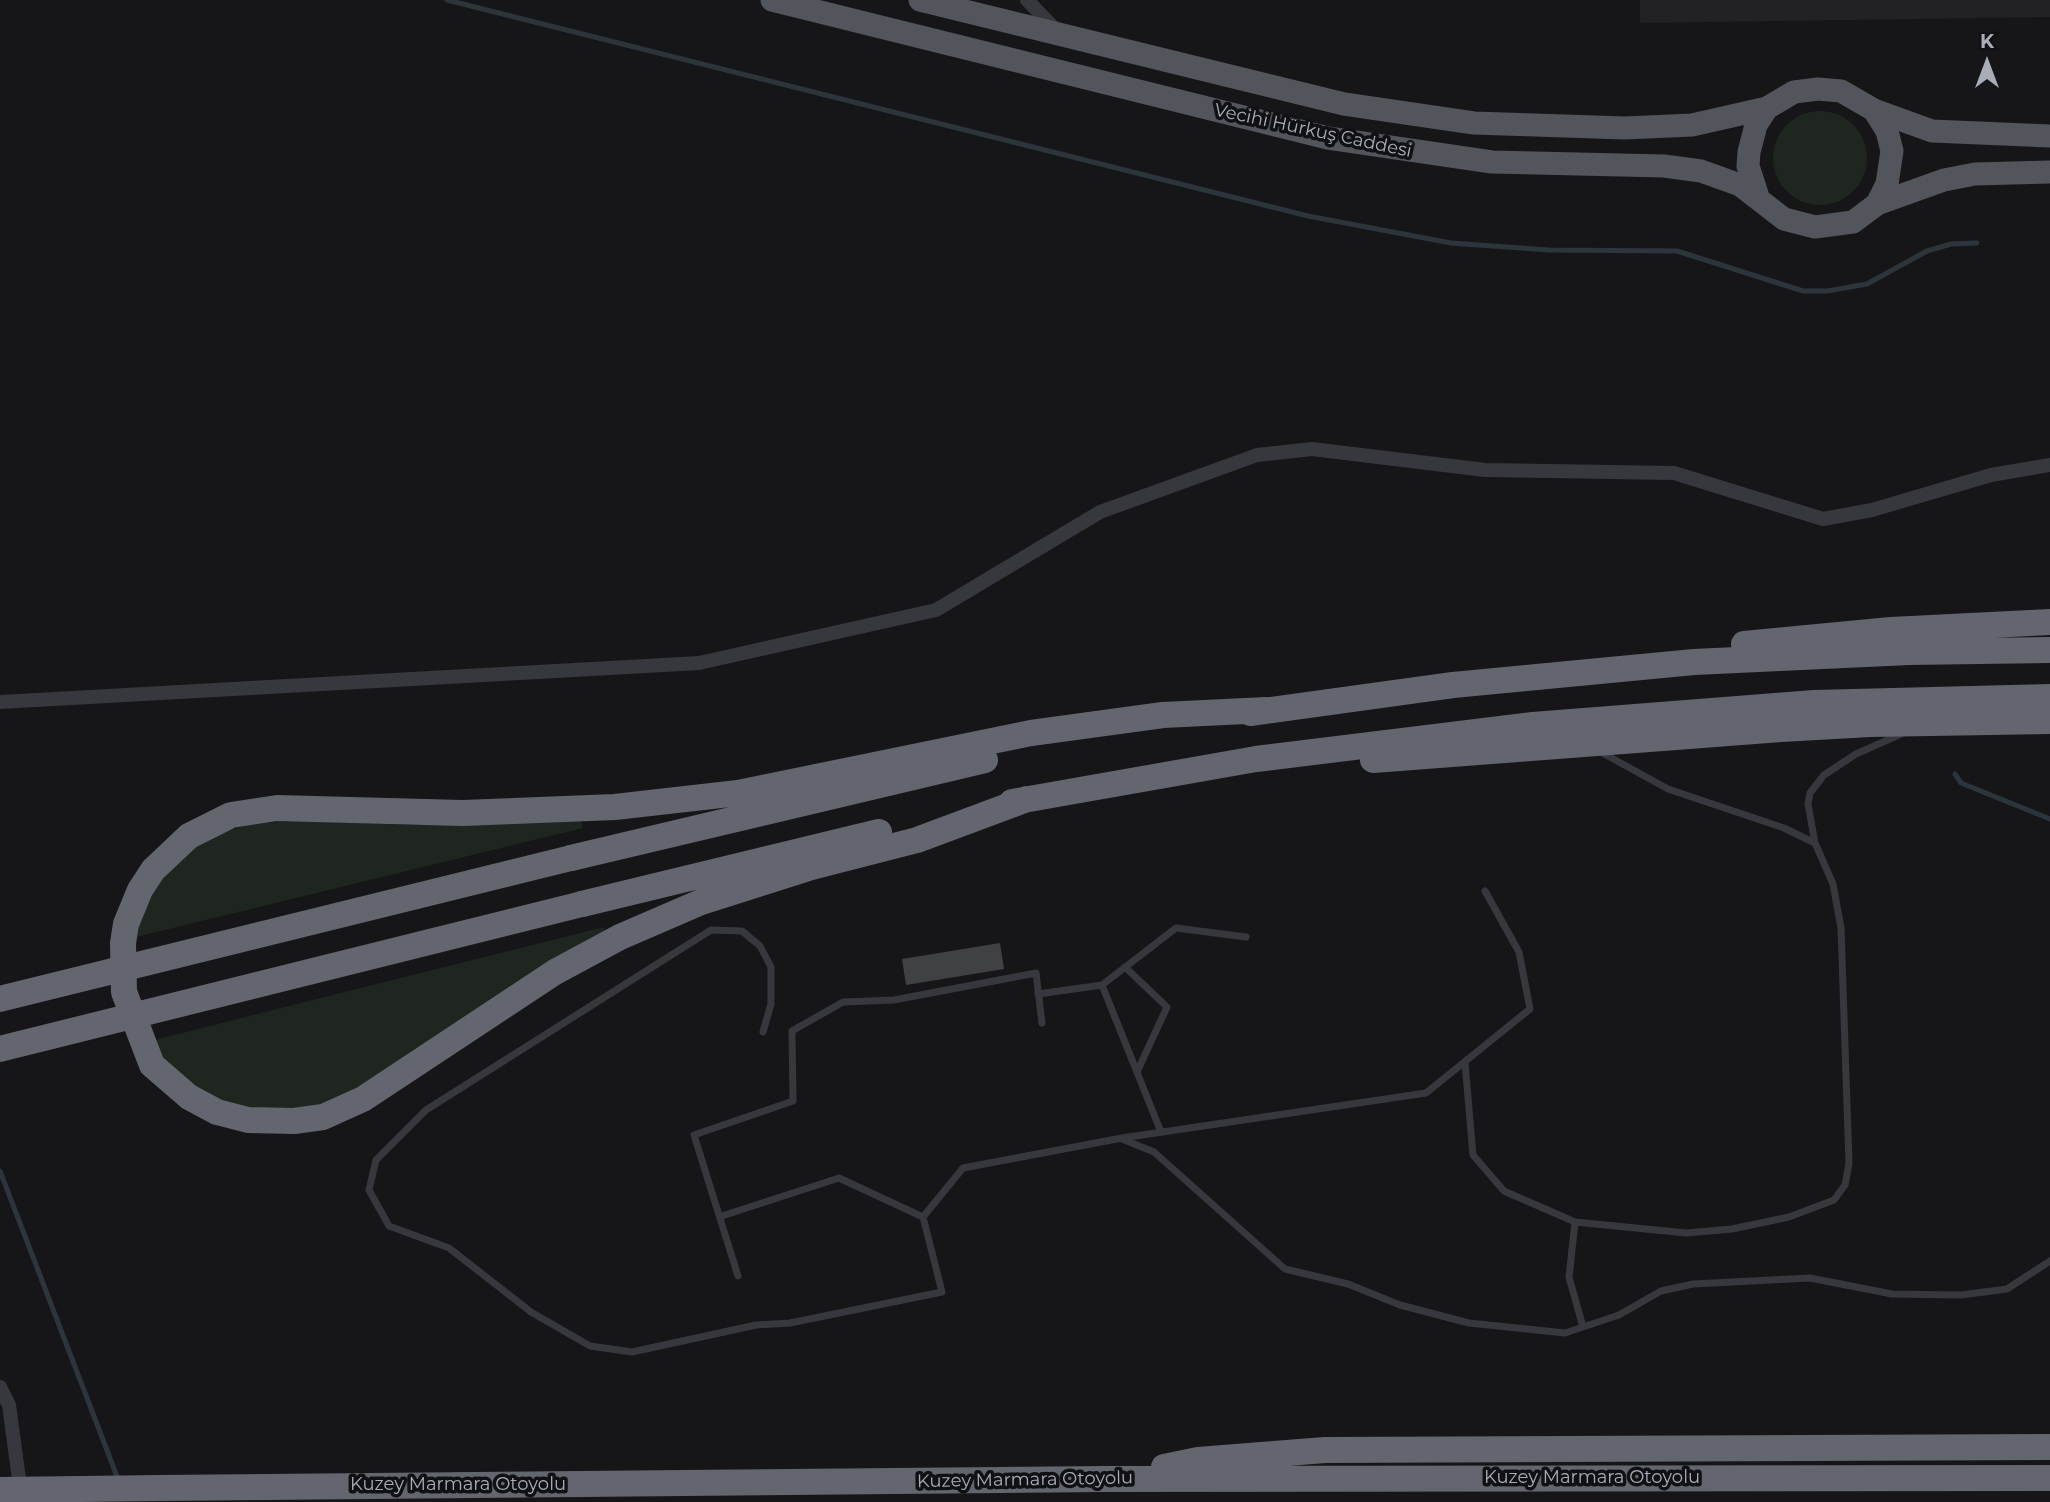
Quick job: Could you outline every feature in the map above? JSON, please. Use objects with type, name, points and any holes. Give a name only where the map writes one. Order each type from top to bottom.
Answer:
[{"type":"highway","points":[[1615,668],[1698,651],[1805,636],[2050,622]]},
{"type":"highway","points":[[0,999],[957,766],[1266,710],[1615,668],[1840,654],[2050,650]]},
{"type":"highway","points":[[0,1049],[582,904],[1027,799],[1165,774],[1355,745],[1641,716],[1814,703],[2050,697]]},
{"type":"highway","points":[[1027,799],[918,840],[808,868],[710,899],[620,937],[555,972],[363,1100],[323,1117],[294,1121],[248,1120],[217,1112],[189,1097],[152,1065],[124,992],[122,964],[127,924],[140,890],[153,870],[189,836],[212,823],[251,810],[277,808],[463,813],[615,807],[738,793],[1031,733],[1163,715],[1266,710]]},
{"type":"highway","points":[[1165,774],[1781,729],[1953,721],[2050,721]]},
{"type":"highway","points":[[1104,1479],[1198,1460],[1325,1450],[2050,1445]]},
{"type":"highway","name":"Kuzey Marmara Otoyolu","points":[[0,1490],[1104,1479],[2050,1478]]},
{"type":"main road","name":"Vecihi Hürkuş Caddesi","points":[[772,0],[1328,138],[1492,162],[1685,167],[1726,178],[1758,197],[1784,219],[1815,227],[1853,222],[1877,204],[1944,180],[1975,174],[2050,172]]},
{"type":"main road","name":"Vecihi Hürkuş Caddesi","points":[[920,0],[1344,104],[1474,123],[1625,128],[1692,125],[1767,108],[1794,92],[1818,89],[1841,92],[1874,110],[1932,131],[2050,136]]},
{"type":"main road","points":[[1758,197],[1748,166],[1749,152],[1756,125],[1767,108]]},
{"type":"main road","points":[[1874,110],[1887,131],[1892,151],[1887,184],[1877,204]]},
{"type":"street","points":[[1027,0],[1063,37]]},
{"type":"street","points":[[0,702],[699,663],[936,610],[1100,512],[1257,455],[1312,449],[1485,470],[1674,473],[1823,519],[1872,510],[1992,475],[2050,465]]},
{"type":"street","points":[[0,1387],[9,1405],[23,1502]]},
{"type":"lane","points":[[1465,1063],[1473,1155],[1504,1191],[1575,1222],[1686,1233],[1732,1229],[1789,1217],[1834,1200],[1846,1185],[1849,1163],[1841,928],[1833,884],[1815,843],[1808,804],[1810,793],[1824,775],[1856,754],[1900,734],[1953,721]]},
{"type":"lane","points":[[1587,744],[1668,789],[1784,828],[1815,843]]},
{"type":"lane","points":[[923,1217],[963,1168],[1122,1138],[1426,1093],[1530,1009],[1519,952],[1485,891]]},
{"type":"lane","points":[[1038,994],[1102,985],[1176,928],[1246,937]]},
{"type":"lane","points":[[763,1032],[771,1004],[771,967],[760,946],[742,930],[711,930],[426,1110],[376,1160],[369,1190],[389,1226],[449,1248],[531,1312],[590,1346],[632,1352],[756,1325],[790,1323],[942,1292],[923,1217]]},
{"type":"lane","points":[[1125,967],[1167,1007],[1137,1072]]},
{"type":"lane","points":[[738,1276],[722,1216],[694,1135],[793,1101],[793,1031],[843,1002],[894,1000],[1036,973],[1042,1023]]},
{"type":"lane","points":[[1102,985],[1161,1132]]},
{"type":"lane","points":[[1122,1138],[1154,1152],[1285,1269],[1349,1284],[1401,1306],[1469,1322],[1565,1333],[1619,1315],[1661,1291],[1693,1284],[1810,1278],[1892,1294],[1961,1295],[2007,1289],[2050,1261]]},
{"type":"lane","points":[[722,1216],[839,1178],[923,1217]]},
{"type":"lane","points":[[1575,1222],[1569,1277],[1583,1327]]},
{"type":"shaded area","points":[[1640,0],[2050,0],[2050,17],[1640,23]]},
{"type":"shaded area","points":[[1820,111],[1838,114],[1854,124],[1864,140],[1867,158],[1864,176],[1854,192],[1838,202],[1820,205],[1802,202],[1786,192],[1776,176],[1773,158],[1776,140],[1786,124],[1802,114]]},
{"type":"shaded area","points":[[298,820],[406,825],[581,821],[583,828],[132,938],[158,883],[202,840],[246,825]]},
{"type":"shaded area","points":[[604,927],[607,935],[348,1098],[276,1115],[205,1098],[168,1065],[150,1041]]},
{"type":"building","points":[[1000,943],[1004,969],[906,985],[902,959]]},
{"type":"waterway","points":[[447,0],[1308,216],[1451,243],[1549,250],[1677,251],[1803,291],[1827,291],[1867,284],[1927,251],[1951,244],[1977,243]]},
{"type":"waterway","points":[[1955,774],[1961,783],[2050,819]]},
{"type":"waterway","points":[[0,1171],[118,1479]]}]
